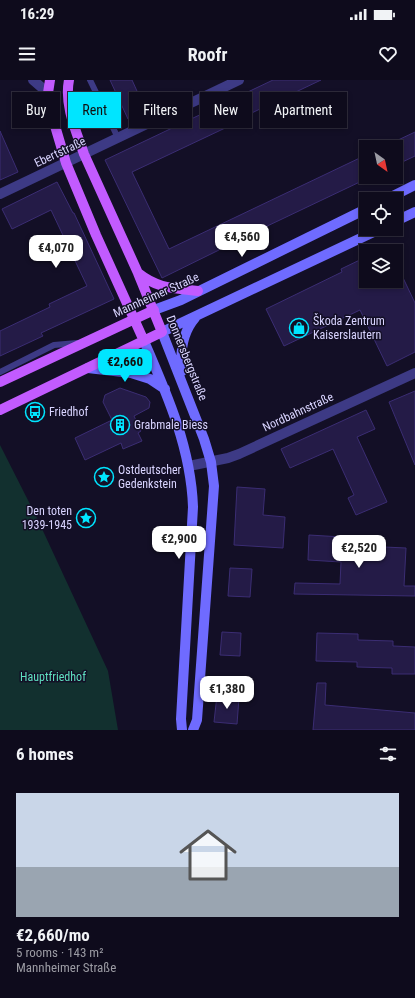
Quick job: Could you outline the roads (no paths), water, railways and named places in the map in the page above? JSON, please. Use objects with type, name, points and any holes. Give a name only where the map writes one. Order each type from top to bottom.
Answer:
[{"type":"main road","points":[[48,92],[50,80]]},
{"type":"main road","name":"Donnersbergstraße","points":[[69,80],[68,99],[70,112],[84,154],[154,310],[200,426],[211,462],[214,486],[214,509],[197,720],[193,730]]},
{"type":"main road","points":[[55,128],[66,163],[96,235],[165,389],[189,466],[193,507],[181,719],[182,730]]},
{"type":"main road","points":[[401,192],[415,185]]},
{"type":"main road","name":"Mannheimer Straße","points":[[0,382],[134,319],[181,300],[359,212]]},
{"type":"main road","points":[[403,219],[414,215]]},
{"type":"main road","points":[[0,410],[365,236]]},
{"type":"main road","points":[[138,273],[152,283],[160,286],[198,291]]},
{"type":"main road","points":[[183,383],[181,357],[182,349],[186,332],[195,318]]},
{"type":"main road","points":[[88,368],[131,372],[150,379],[165,389]]},
{"type":"street","points":[[33,80],[47,92]]},
{"type":"street","name":"Ebertstraße","points":[[0,194],[239,80]]},
{"type":"street","name":"Nordbahnstraße","points":[[189,466],[228,458],[239,454],[415,373]]},
{"type":"lane","points":[[90,80],[118,138]]},
{"type":"lane","points":[[0,372],[54,345],[85,343]]},
{"type":"place","name":"Škoda Zentrum Kaiserslautern","points":[[299,328]]},
{"type":"place","name":"Friedhof","points":[[35,412]]},
{"type":"place","name":"Grabmale Biess","points":[[120,425]]},
{"type":"place","name":"Ostdeutscher Gedenkstein","points":[[104,477]]},
{"type":"place","name":"Den toten 1939-1945","points":[[86,518]]},
{"type":"park label","name":"Hauptfriedhof","points":[[53,677]]}]
